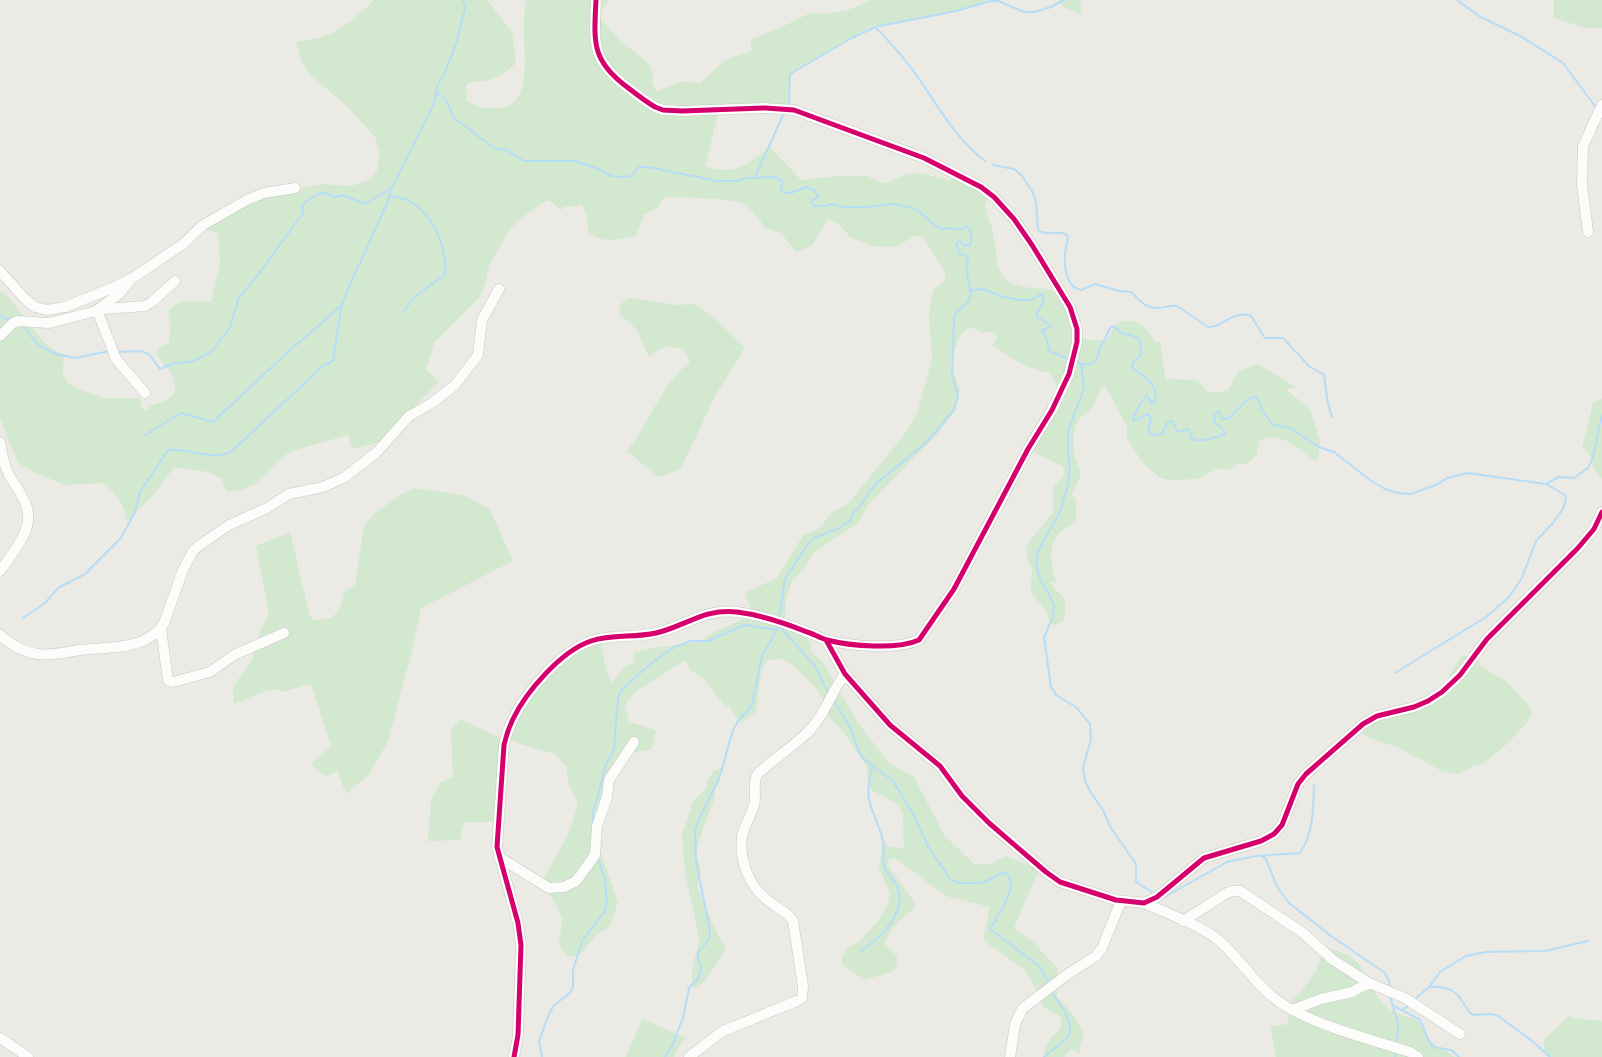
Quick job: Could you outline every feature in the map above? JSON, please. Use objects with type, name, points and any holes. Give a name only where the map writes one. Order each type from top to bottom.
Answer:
[{"type":"street","points":[[514,1057],[519,1025],[520,934],[499,857],[498,829],[504,745],[510,725],[516,713],[534,687],[566,656],[591,641],[614,636],[656,633],[714,612],[721,611],[746,614],[778,622],[826,640],[886,647],[912,644],[919,640],[925,634],[954,588],[1028,449],[1052,410],[1073,360],[1077,342],[1076,329],[1070,307],[1032,245],[1014,219],[994,197],[981,187],[924,158],[794,110],[765,108],[682,111],[663,110],[655,107],[611,74],[600,60],[596,43],[596,0]]},
{"type":"street","points":[[1588,232],[1582,185],[1583,146],[1602,105]]},
{"type":"street","points":[[0,271],[30,304],[47,310],[65,307],[117,286],[134,277],[183,244],[203,225],[246,200],[270,191],[295,188]]},
{"type":"street","points":[[97,310],[118,294],[134,277]]},
{"type":"street","points":[[0,336],[16,322],[49,323],[97,310],[145,306],[152,302],[175,281]]},
{"type":"street","points":[[0,636],[20,649],[39,654],[130,645],[147,639],[161,629],[172,604],[183,570],[193,551],[200,545],[235,522],[267,508],[289,494],[323,488],[345,477],[377,452],[409,416],[432,403],[455,385],[478,355],[482,320],[499,289]]},
{"type":"street","points":[[97,310],[116,359],[145,393]]},
{"type":"street","points":[[0,442],[9,474],[27,503],[29,521],[22,540],[0,571]]},
{"type":"street","points":[[1144,903],[1157,897],[1204,858],[1261,841],[1274,834],[1282,825],[1298,784],[1306,774],[1363,724],[1377,716],[1428,701],[1442,692],[1460,675],[1487,639],[1578,548],[1594,529],[1602,512]]},
{"type":"street","points":[[161,629],[168,680],[173,682],[210,672],[234,655],[284,633]]},
{"type":"street","points":[[826,640],[845,674],[890,724],[940,766],[962,796],[989,823],[1046,872],[1060,882],[1121,901],[1144,903],[1211,935],[1222,943],[1274,998],[1292,1010],[1340,1029],[1410,1052],[1418,1057]]},
{"type":"street","points":[[689,1057],[723,1031],[797,1002],[803,995],[793,921],[789,916],[764,898],[754,886],[746,872],[742,839],[755,804],[755,782],[757,775],[808,732],[830,700],[834,688],[845,674]]},
{"type":"street","points":[[499,857],[549,888],[564,887],[576,881],[595,855],[597,826],[607,797],[609,780],[634,742]]},
{"type":"street","points":[[1183,922],[1227,893],[1240,891],[1304,933],[1333,960],[1369,983],[1404,998],[1460,1034]]},
{"type":"street","points":[[1010,1057],[1015,1025],[1022,1009],[1068,974],[1096,956],[1102,948],[1121,901]]},
{"type":"street","points":[[1292,1010],[1321,999],[1352,992],[1369,983]]},
{"type":"street","points":[[0,1038],[28,1057]]},
{"type":"green space","points":[[374,0],[487,0],[512,32],[516,63],[498,77],[482,82],[468,83],[466,85],[467,101],[474,105],[486,108],[499,108],[512,104],[520,94],[525,64],[524,13],[527,0],[607,0],[608,3],[600,12],[599,17],[620,40],[649,64],[653,76],[652,83],[657,92],[677,83],[693,82],[699,84],[725,60],[752,51],[750,38],[752,39],[778,29],[812,12],[827,14],[835,13],[871,0],[988,0],[967,9],[871,26],[791,74],[787,104],[720,106],[705,166],[716,169],[733,170],[747,164],[770,147],[801,180],[838,176],[867,176],[886,183],[907,174],[920,173],[948,180],[962,179],[989,197],[986,201],[985,208],[992,228],[999,268],[1003,276],[1019,286],[1042,288],[1054,291],[1061,299],[1074,328],[1082,337],[1095,341],[1105,340],[1114,327],[1118,324],[1124,321],[1135,322],[1150,333],[1155,343],[1160,341],[1165,376],[1167,379],[1197,380],[1208,392],[1224,391],[1228,390],[1240,370],[1258,364],[1297,388],[1285,389],[1310,409],[1320,441],[1318,459],[1314,460],[1289,442],[1282,439],[1267,438],[1259,440],[1257,454],[1247,464],[1238,464],[1230,470],[1219,468],[1197,479],[1170,480],[1159,477],[1142,462],[1127,438],[1127,427],[1105,385],[1102,387],[1093,406],[1079,419],[1076,424],[1074,453],[1078,466],[1081,470],[1081,474],[1072,496],[1076,499],[1076,521],[1064,529],[1056,537],[1053,543],[1051,556],[1056,583],[1050,581],[1064,599],[1066,605],[1064,621],[1054,625],[1049,620],[1046,610],[1031,593],[1032,570],[1027,557],[1026,549],[1028,543],[1053,513],[1053,487],[1064,475],[1063,467],[1033,451],[1026,442],[1058,389],[1049,372],[1026,366],[992,345],[997,338],[995,334],[987,332],[983,333],[970,327],[963,332],[958,340],[950,362],[960,391],[953,412],[939,432],[869,504],[857,524],[814,552],[804,569],[792,581],[786,599],[785,621],[807,637],[811,646],[810,651],[823,662],[858,723],[889,763],[914,777],[944,835],[974,864],[991,864],[1005,856],[1039,869],[1014,928],[1033,942],[1058,969],[1057,997],[1073,1015],[1084,1033],[1080,1045],[1080,1053],[1070,1049],[1064,1057],[1043,1057],[1049,1041],[1061,1028],[1060,1016],[1043,1007],[1039,994],[1025,970],[983,940],[990,907],[946,896],[896,859],[890,859],[888,862],[889,867],[915,903],[913,910],[896,924],[884,943],[897,956],[897,965],[892,972],[863,980],[842,964],[842,956],[849,947],[859,942],[878,921],[888,904],[890,893],[879,869],[883,842],[890,847],[904,848],[903,815],[899,805],[870,789],[866,765],[842,730],[829,717],[819,691],[793,665],[782,659],[768,660],[761,671],[756,713],[740,723],[728,704],[726,707],[703,678],[690,670],[685,660],[635,692],[625,705],[629,722],[656,730],[652,749],[627,754],[602,811],[601,853],[618,902],[610,926],[595,936],[580,955],[568,956],[559,945],[562,919],[542,881],[568,835],[578,804],[568,782],[567,767],[555,754],[519,744],[511,739],[510,732],[537,682],[598,634],[608,676],[613,683],[625,667],[635,663],[633,653],[666,646],[700,643],[712,633],[739,621],[752,613],[745,593],[777,578],[804,534],[815,531],[822,525],[832,512],[847,505],[904,435],[917,414],[932,359],[929,315],[933,290],[946,280],[944,271],[923,237],[915,236],[895,247],[874,246],[851,238],[839,224],[829,219],[812,245],[796,252],[781,233],[765,228],[755,214],[742,203],[718,199],[664,197],[658,207],[644,215],[636,236],[606,240],[600,239],[589,233],[586,215],[582,205],[564,207],[561,210],[547,200],[521,218],[510,229],[489,265],[486,282],[480,297],[434,343],[426,369],[439,382],[410,411],[390,439],[352,449],[348,435],[295,450],[288,453],[255,484],[238,491],[226,491],[222,479],[208,472],[174,467],[155,493],[127,521],[124,508],[119,499],[103,483],[65,485],[36,473],[18,463],[0,418],[0,291],[8,297],[46,344],[64,354],[63,375],[69,384],[86,392],[105,398],[140,398],[142,409],[149,410],[149,406],[170,398],[175,391],[174,380],[172,374],[160,359],[157,349],[169,343],[171,326],[168,312],[172,307],[182,302],[211,302],[220,263],[218,233],[201,227],[262,197],[283,195],[299,189],[322,184],[351,186],[370,180],[377,171],[380,153],[375,137],[348,107],[309,74],[301,60],[296,42],[319,38],[334,32],[352,20]]},
{"type":"green space","points":[[1058,0],[1080,0],[1082,15],[1064,7]]},
{"type":"green space","points":[[1554,0],[1602,0],[1602,28],[1586,28],[1554,18]]},
{"type":"green space","points":[[630,298],[677,305],[695,304],[719,322],[745,348],[715,396],[680,470],[658,477],[627,451],[663,392],[680,371],[690,362],[683,349],[668,346],[661,348],[649,357],[637,330],[619,313],[622,303]]},
{"type":"green space","points":[[1602,399],[1602,478],[1598,475],[1589,454],[1582,448],[1593,403]]},
{"type":"green space","points":[[415,488],[466,496],[490,510],[513,561],[421,608],[412,651],[388,741],[369,775],[346,794],[337,770],[330,775],[324,776],[315,769],[312,763],[331,746],[311,684],[283,692],[276,689],[260,693],[234,704],[233,687],[252,660],[261,628],[266,621],[269,612],[256,546],[290,532],[310,617],[315,620],[328,618],[336,614],[339,610],[344,592],[355,585],[364,526],[375,513],[402,494]]},
{"type":"green space","points":[[1461,655],[1470,655],[1484,668],[1506,681],[1530,707],[1531,715],[1528,721],[1508,743],[1483,764],[1475,765],[1458,774],[1442,771],[1397,747],[1372,739],[1363,734],[1355,724],[1414,708],[1444,685]]},
{"type":"green space","points":[[460,719],[504,740],[502,822],[465,822],[462,828],[461,840],[428,841],[431,800],[440,783],[453,777],[451,729]]},
{"type":"green space","points":[[721,768],[722,772],[715,786],[714,799],[695,852],[701,870],[697,886],[713,925],[726,949],[706,980],[693,989],[692,976],[699,938],[685,872],[682,836],[693,801],[706,789],[707,780],[714,771]]},
{"type":"green space","points":[[1325,945],[1353,958],[1362,968],[1375,993],[1387,1008],[1421,1023],[1426,1036],[1434,1044],[1455,1057],[1276,1057],[1270,1027],[1287,1024],[1291,1001],[1301,992],[1317,969]]},
{"type":"green space","points":[[1570,1015],[1573,1018],[1602,1021],[1602,1057],[1549,1057],[1544,1051],[1544,1040]]},
{"type":"green space","points":[[642,1019],[686,1038],[681,1043],[674,1057],[626,1057]]},
{"type":"waterway","points":[[23,618],[45,603],[58,588],[85,574],[121,538],[135,512],[140,492],[168,450],[209,455],[225,454],[232,451],[324,365],[333,361],[341,308],[348,289],[388,201],[391,189],[435,101],[437,86],[444,75],[457,41],[465,8],[463,0]]},
{"type":"waterway","points":[[789,103],[790,74],[850,39],[875,27],[956,11],[991,1],[998,1],[1024,12],[1034,12],[1051,7],[1064,0]]},
{"type":"waterway","points":[[1457,0],[1479,16],[1522,37],[1563,63],[1597,109]]},
{"type":"waterway","points":[[875,27],[911,68],[967,145],[985,161]]},
{"type":"waterway","points":[[436,92],[445,99],[454,118],[494,148],[506,150],[524,161],[575,161],[596,168],[611,176],[622,177],[631,176],[639,167],[648,167],[717,181],[737,181],[747,178],[776,177],[783,181],[782,192],[791,193],[806,187],[815,191],[818,196],[811,202],[814,206],[827,206],[831,204],[843,207],[867,207],[893,204],[916,209],[937,227],[942,229],[950,228],[960,230],[966,226],[969,230],[971,237],[970,245],[964,246],[960,241],[956,243],[959,253],[968,257],[966,267],[971,295],[968,302],[955,314],[954,317],[952,374],[958,396],[954,410],[927,442],[879,481],[853,513],[851,520],[839,528],[812,539],[785,579],[779,618]]},
{"type":"waterway","points":[[755,177],[784,113]]},
{"type":"waterway","points":[[993,165],[1014,169],[1022,176],[1032,191],[1036,202],[1038,230],[1045,233],[1064,233],[1067,235],[1068,240],[1065,251],[1067,276],[1069,281],[1076,288],[1081,290],[1095,284],[1119,291],[1131,292],[1149,307],[1158,308],[1177,306],[1208,327],[1213,327],[1239,315],[1251,316],[1265,338],[1283,338],[1309,366],[1324,375],[1328,404],[1332,417]]},
{"type":"waterway","points":[[118,352],[141,351],[149,354],[160,369],[172,364],[193,361],[211,352],[230,328],[238,299],[257,276],[303,213],[302,205],[304,203],[318,194],[324,193],[334,197],[343,195],[364,204],[391,189]]},
{"type":"waterway","points":[[389,196],[398,197],[411,202],[427,216],[438,234],[444,255],[445,275],[416,296],[403,313]]},
{"type":"waterway","points":[[971,291],[982,289],[1004,297],[1021,300],[1030,300],[1042,294],[1044,299],[1036,316],[1051,325],[1042,330],[1047,340],[1049,351],[1069,359]]},
{"type":"waterway","points":[[145,435],[181,413],[213,422],[288,352],[342,305]]},
{"type":"waterway","points":[[0,316],[8,320],[12,318]]},
{"type":"waterway","points":[[22,325],[38,345],[56,354],[75,358],[110,351]]},
{"type":"waterway","points":[[1075,362],[1081,364],[1093,363],[1098,357],[1099,351],[1109,329],[1114,326],[1121,333],[1134,336],[1140,341],[1141,356],[1133,362],[1132,367],[1151,383],[1156,393],[1152,404],[1147,395],[1133,418],[1134,421],[1148,414],[1151,418],[1148,431],[1153,435],[1162,434],[1167,423],[1172,421],[1177,431],[1180,432],[1188,429],[1192,438],[1195,440],[1217,437],[1225,434],[1223,429],[1215,423],[1214,415],[1219,411],[1222,419],[1228,419],[1248,399],[1255,397],[1257,398],[1263,412],[1273,425],[1290,428],[1321,448],[1334,452],[1370,480],[1385,489],[1398,493],[1411,494],[1438,484],[1447,478],[1468,473],[1546,484],[1559,477],[1574,478],[1588,468],[1592,460],[1602,416]]},
{"type":"waterway","points":[[1081,364],[1084,388],[1068,431],[1068,456],[1070,469],[1067,488],[1060,512],[1038,551],[1036,565],[1040,579],[1050,596],[1054,607],[1053,617],[1044,637],[1051,687],[1056,695],[1076,707],[1090,724],[1091,740],[1083,767],[1085,781],[1091,793],[1103,810],[1111,828],[1136,864],[1136,882],[1152,892]]},
{"type":"waterway","points":[[1395,673],[1486,617],[1509,597],[1522,578],[1536,541],[1553,523],[1563,509],[1566,499],[1565,495],[1546,484]]},
{"type":"waterway","points":[[665,1057],[672,1046],[683,1018],[689,988],[698,980],[701,968],[698,960],[698,953],[709,939],[710,931],[696,861],[695,831],[698,821],[719,779],[733,730],[738,721],[752,705],[762,656],[777,630],[778,624]]},
{"type":"waterway","points":[[594,825],[592,814],[605,767],[614,749],[618,698],[622,689],[647,667],[671,649],[690,641],[708,641],[745,625],[777,630]]},
{"type":"waterway","points":[[780,627],[814,665],[829,694]]},
{"type":"waterway","points":[[834,701],[850,727],[859,752],[864,759],[893,781],[913,814],[929,848],[951,880],[960,883],[978,883],[985,882],[1000,874],[1006,873],[1010,878],[1011,885],[1006,901],[990,929],[1039,966],[1050,985]]},
{"type":"waterway","points":[[861,951],[876,939],[890,924],[896,915],[900,896],[897,886],[886,872],[883,860],[883,841],[870,806],[868,789],[873,765]]},
{"type":"waterway","points":[[1161,899],[1227,862],[1256,856],[1300,853],[1308,837],[1312,820],[1314,785]]},
{"type":"waterway","points":[[1262,856],[1266,859],[1277,887],[1289,903],[1331,936],[1385,973],[1389,981],[1390,988]]},
{"type":"waterway","points":[[542,1057],[539,1041],[549,1014],[554,1005],[570,993],[573,987],[573,970],[582,941],[605,911],[607,901],[605,881],[598,857]]},
{"type":"waterway","points":[[1414,1000],[1429,987],[1440,972],[1466,956],[1485,952],[1545,951],[1588,941]]},
{"type":"waterway","points":[[1429,987],[1440,987],[1451,990],[1458,995],[1470,1013],[1474,1015],[1492,1014],[1498,1016],[1531,1040],[1550,1057]]},
{"type":"waterway","points":[[1044,1057],[1069,1036],[1070,1030],[1068,1018],[1051,991]]},
{"type":"waterway","points":[[1390,996],[1398,1024],[1397,1044]]},
{"type":"waterway","points":[[1403,1010],[1410,1004]]},
{"type":"waterway","points":[[1394,1006],[1420,1020],[1433,1047],[1451,1050],[1459,1057]]},
{"type":"waterway","points":[[1395,1057],[1397,1050]]},
{"type":"cycle path","points":[[514,1057],[518,1035],[521,945],[518,923],[497,847],[504,745],[513,719],[535,685],[568,654],[591,641],[656,633],[695,618],[725,611],[764,617],[827,640],[848,644],[886,646],[899,645],[919,640],[954,589],[1028,449],[1052,410],[1069,374],[1077,342],[1077,329],[1070,307],[1032,245],[1014,219],[994,197],[981,187],[924,158],[794,110],[765,108],[682,111],[663,110],[655,107],[615,77],[601,59],[595,39],[596,0]]},
{"type":"cycle path","points":[[826,640],[845,674],[890,725],[940,766],[962,796],[989,823],[1046,872],[1060,882],[1116,900],[1144,903],[1157,897],[1204,858],[1261,841],[1274,834],[1282,825],[1298,784],[1306,774],[1363,724],[1377,716],[1414,707],[1428,701],[1442,692],[1460,675],[1487,639],[1578,548],[1594,529],[1602,512]]}]
